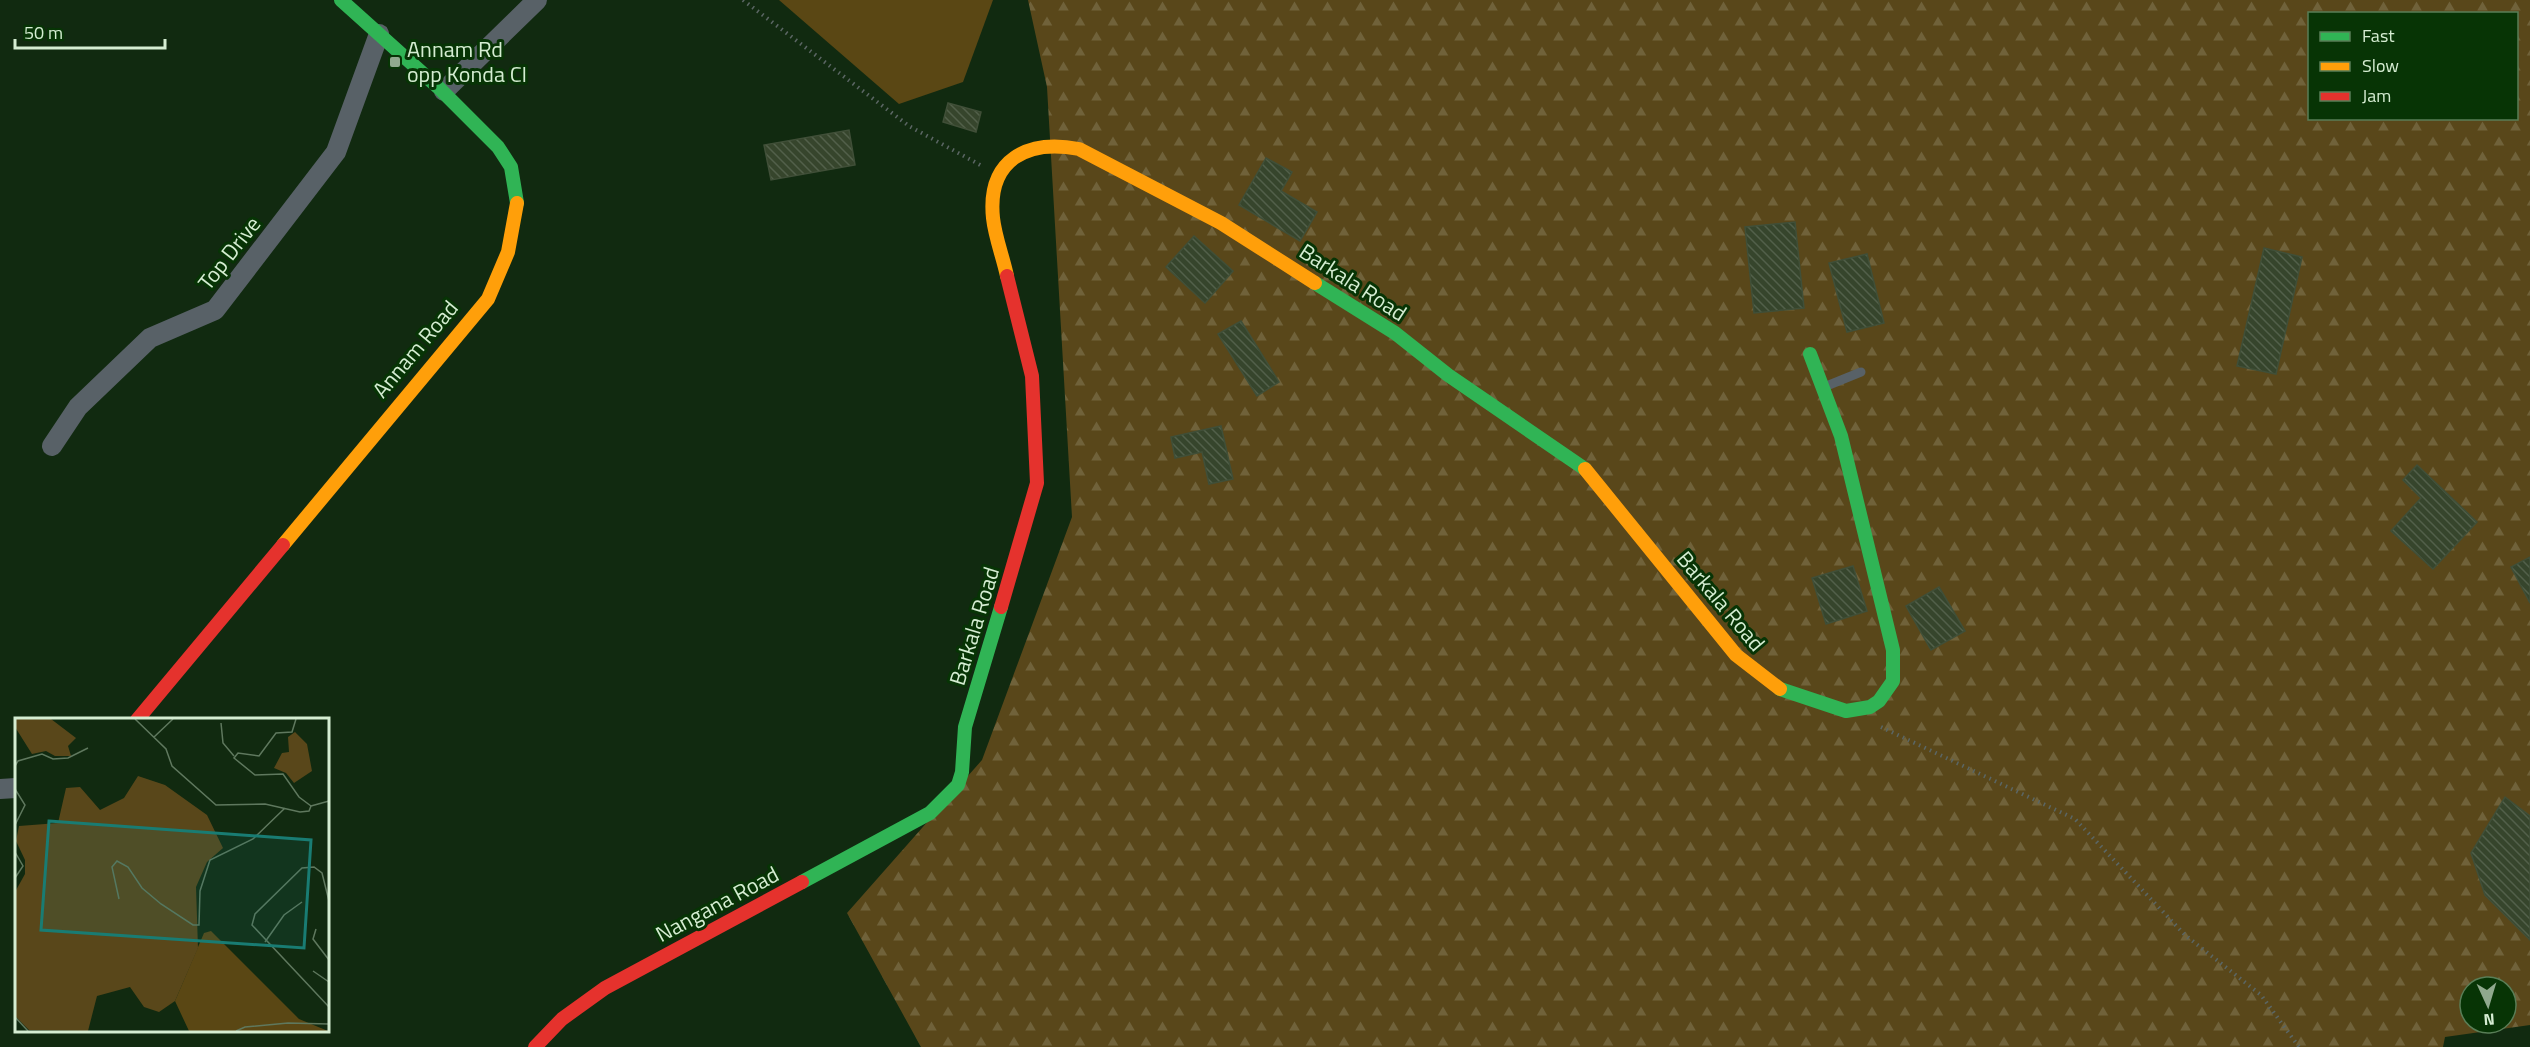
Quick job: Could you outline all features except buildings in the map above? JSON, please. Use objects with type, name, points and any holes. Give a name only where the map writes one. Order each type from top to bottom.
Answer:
[{"type":"street","name":"Annam Road","points":[[139,718],[488,299],[504,267],[514,232],[516,193],[511,168],[503,151],[444,91],[341,0]]},
{"type":"street","points":[[444,91],[537,0]]},
{"type":"street","name":"Top Drive","points":[[52,446],[78,406],[150,338],[215,310],[336,152],[379,34]]},
{"type":"street","name":"Barkala Road","points":[[930,813],[958,785],[962,772],[965,727],[1037,483],[1032,376],[993,218],[992,201],[998,176],[1012,159],[1029,148],[1061,144],[1079,149],[1221,223],[1395,333],[1448,375],[1588,471],[1736,655],[1762,678],[1784,692],[1831,707],[1854,711]]},
{"type":"street","points":[[1810,354],[1850,470],[1895,664],[1893,681],[1888,690],[1870,707],[1854,711]]},
{"type":"street","points":[[0,789],[15,788]]},
{"type":"street","name":"Nangana Road","points":[[535,1047],[562,1019],[605,988],[930,813]]},
{"type":"lane","points":[[1823,387],[1861,372]]},
{"type":"path","points":[[744,0],[909,126],[998,176]]},
{"type":"path","points":[[1854,711],[1873,723],[2075,819],[2185,935],[2261,995],[2299,1047]]},
{"type":"shaded area","points":[[779,0],[993,0],[963,82],[899,104]]},
{"type":"green space","points":[[1028,0],[2530,0],[2530,1025],[2518,1027],[2518,975],[2458,975],[2459,1035],[2445,1037],[2443,1047],[921,1047],[847,913],[982,760],[1072,517],[1047,87]]},
{"type":"traffic: fast","points":[[341,0],[439,88],[498,147],[511,167],[517,203]]},
{"type":"traffic: fast","points":[[1315,283],[1395,333],[1448,375],[1585,469]]},
{"type":"traffic: fast","points":[[1780,689],[1846,711],[1870,707],[1879,701],[1893,681],[1893,650],[1841,436],[1810,354]]},
{"type":"traffic: fast","points":[[802,882],[930,813],[958,785],[962,772],[965,727],[1001,607]]},
{"type":"traffic: slow","points":[[1007,276],[993,218],[993,198],[997,181],[1004,168],[1015,158],[1043,147],[1060,147],[1079,149],[1221,223],[1315,283]]},
{"type":"traffic: slow","points":[[283,545],[488,299],[508,252],[517,203]]},
{"type":"traffic: slow","points":[[1585,469],[1736,655],[1780,689]]},
{"type":"traffic: jam","points":[[1001,607],[1037,483],[1032,376],[1007,276]]},
{"type":"traffic: jam","points":[[139,718],[283,545]]},
{"type":"traffic: jam","points":[[535,1047],[562,1019],[605,988],[802,882]]},
{"type":"place","name":"Annam Rd opp Konda Cl","points":[[395,62]]}]
